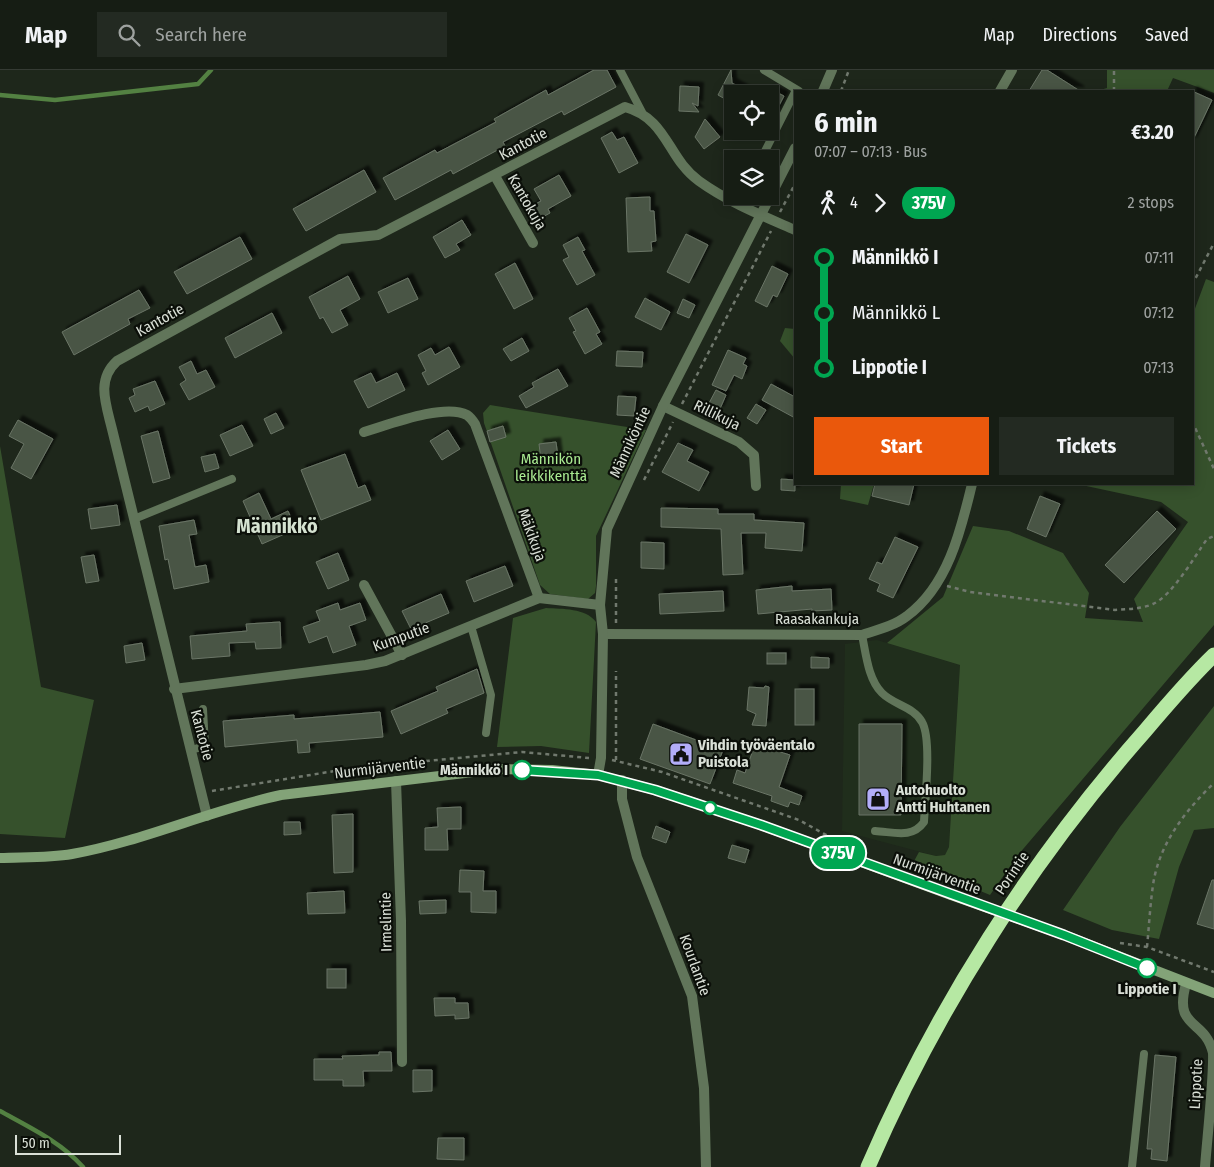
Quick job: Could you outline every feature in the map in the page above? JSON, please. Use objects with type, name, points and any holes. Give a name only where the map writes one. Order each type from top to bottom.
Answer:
[{"type":"highway","name":"Porintie","points":[[868,1167],[895,1105],[935,1031],[1027,880],[1077,812],[1125,754],[1214,655]]},
{"type":"street","points":[[823,90],[832,70]]},
{"type":"street","points":[[1001,90],[1012,70]]},
{"type":"street","name":"Kantotie","points":[[207,816],[174,689],[105,396],[104,380],[108,369],[117,361],[340,239],[378,235],[625,107],[642,112]]},
{"type":"street","points":[[642,112],[661,132],[683,167],[699,181],[762,216],[794,230]]},
{"type":"street","name":"Männiköntie","points":[[598,775],[601,758],[603,634],[600,605],[607,529],[663,406],[762,216],[794,150]]},
{"type":"street","name":"Kantokuja","points":[[495,176],[533,243]]},
{"type":"street","name":"Rillikuja","points":[[663,406],[739,442],[754,456],[756,486]]},
{"type":"street","name":"Mäkikuja","points":[[364,432],[420,415],[450,412],[467,415],[475,424],[539,598]]},
{"type":"street","name":"Raasakankuja","points":[[603,634],[862,635],[888,627],[907,616],[924,601],[936,583],[960,533],[972,485]]},
{"type":"street","points":[[364,585],[402,655]]},
{"type":"street","name":"Kumputie","points":[[174,689],[366,666],[402,655],[539,598],[600,605]]},
{"type":"street","name":"Nurmijärventie","points":[[0,858],[70,854],[109,846],[256,801],[281,796],[498,769],[552,770],[598,775],[622,780],[761,825],[1064,935],[1186,984],[1214,993]]},
{"type":"street","name":"Kourlantie","points":[[622,780],[622,799],[637,857],[692,996],[704,1088],[706,1167]]},
{"type":"street","name":"Irmelintie","points":[[396,781],[401,921],[402,1062]]},
{"type":"street","name":"Lippotie","points":[[1186,984],[1182,1000],[1183,1012],[1206,1038],[1213,1053],[1213,1078],[1205,1167]]},
{"type":"lane","points":[[620,70],[642,112]]},
{"type":"lane","points":[[764,70],[794,90]]},
{"type":"lane","points":[[766,150],[794,95]]},
{"type":"lane","points":[[134,519],[232,480]]},
{"type":"lane","points":[[471,626],[491,695],[486,733]]},
{"type":"lane","points":[[862,635],[872,676],[882,693],[914,712],[923,723],[927,741],[924,822],[918,830],[910,834],[875,831]]},
{"type":"lane","points":[[191,750],[205,746],[203,709]]},
{"type":"lane","points":[[1132,1167],[1144,1054]]},
{"type":"path","points":[[841,90],[849,70]]},
{"type":"path","points":[[1114,70],[1114,90]]},
{"type":"path","points":[[644,481],[794,186]]},
{"type":"path","points":[[1194,281],[1214,243]]},
{"type":"path","points":[[1194,425],[1214,470]]},
{"type":"path","points":[[936,583],[970,592],[1115,610],[1137,608],[1155,603],[1166,594],[1207,539],[1214,536]]},
{"type":"path","points":[[616,571],[616,633]]},
{"type":"path","points":[[616,662],[616,760]]},
{"type":"path","points":[[201,792],[353,768],[513,753],[601,758],[662,772],[799,820],[832,838]]},
{"type":"path","points":[[1147,947],[1153,884],[1162,858],[1172,834],[1182,818],[1214,783]]},
{"type":"path","points":[[1120,943],[1147,947],[1214,972]]},
{"type":"shaded area","points":[[877,640],[960,665],[949,847],[945,855],[936,856],[842,831],[845,644]]},
{"type":"green space","points":[[1107,70],[1214,70],[1214,93],[1173,78],[1167,90],[1100,90],[1107,88]]},
{"type":"green space","points":[[1206,279],[1214,282],[1214,625],[1018,855],[990,895],[913,863],[919,852],[936,856],[945,855],[949,847],[960,665],[887,643],[943,597],[973,526],[1009,531],[1063,553],[1089,593],[1085,618],[1143,622],[1134,599],[1188,522],[1161,502],[1082,485],[1194,485],[1194,311]]},
{"type":"green space","points":[[785,328],[794,329],[794,358],[780,341]]},
{"type":"green space","name":"Männikön leikkikenttä","points":[[490,405],[646,430],[596,536],[596,586],[595,593],[588,599],[550,594],[540,585],[484,423],[483,413]]},
{"type":"green space","points":[[0,446],[41,687],[94,700],[65,838],[0,834]]},
{"type":"green space","points":[[841,485],[874,485],[868,505],[840,499]]},
{"type":"green space","points":[[546,608],[580,612],[592,617],[596,622],[589,753],[541,746],[497,747],[513,618]]},
{"type":"green space","points":[[1214,706],[1214,828],[1194,830],[1179,867],[1159,939],[1112,930],[1063,910],[1120,827]]},
{"type":"building","points":[[594,70],[607,70],[616,87],[564,115],[562,111],[503,142],[505,146],[453,174],[451,170],[395,200],[383,178],[435,150],[437,153],[496,122],[494,119],[546,90],[548,95]]},
{"type":"building","points":[[731,70],[732,83],[736,85],[724,85],[724,98],[718,95]]},
{"type":"building","points":[[1042,70],[1047,70],[1078,90],[1030,90]]},
{"type":"building","points":[[680,86],[699,87],[698,106],[692,103],[699,112],[679,111]]},
{"type":"building","points":[[1194,92],[1212,100],[1194,138]]},
{"type":"building","points":[[779,94],[784,96],[779,106]]},
{"type":"building","points":[[705,119],[720,137],[704,149],[695,137]]},
{"type":"building","points":[[612,132],[617,140],[624,137],[638,163],[619,173],[601,138]]},
{"type":"building","points":[[364,170],[376,192],[306,231],[293,209]]},
{"type":"building","points":[[559,175],[571,196],[548,209],[550,213],[539,219],[532,206],[541,201],[534,189]]},
{"type":"building","points":[[650,197],[650,211],[654,211],[656,241],[651,242],[652,251],[628,252],[626,198]]},
{"type":"building","points":[[462,220],[471,235],[456,244],[460,250],[445,258],[433,237]]},
{"type":"building","points":[[686,234],[708,245],[689,283],[667,272]]},
{"type":"building","points":[[240,237],[252,259],[187,294],[174,272]]},
{"type":"building","points":[[578,237],[585,250],[582,251],[595,275],[577,285],[563,260],[569,257],[563,245]]},
{"type":"building","points":[[515,263],[533,299],[514,309],[495,274]]},
{"type":"building","points":[[772,266],[788,274],[777,297],[773,295],[767,307],[755,301]]},
{"type":"building","points":[[348,276],[360,299],[340,310],[348,325],[332,333],[323,317],[320,319],[309,297]]},
{"type":"building","points":[[408,278],[418,299],[388,313],[378,292]]},
{"type":"building","points":[[139,290],[150,308],[128,319],[130,324],[74,355],[62,332]]},
{"type":"building","points":[[645,298],[670,312],[661,330],[635,317]]},
{"type":"building","points":[[683,299],[695,305],[689,318],[677,313]]},
{"type":"building","points":[[587,308],[600,332],[596,334],[602,344],[585,354],[573,332],[576,331],[569,318]]},
{"type":"building","points":[[272,313],[282,333],[235,358],[225,338]]},
{"type":"building","points":[[522,338],[529,351],[511,361],[503,349]]},
{"type":"building","points":[[449,347],[460,367],[428,385],[422,373],[426,371],[418,355],[431,348],[435,355]]},
{"type":"building","points":[[728,350],[746,358],[743,364],[747,366],[742,379],[734,375],[726,391],[712,385]]},
{"type":"building","points":[[617,351],[643,352],[642,367],[616,366]]},
{"type":"building","points":[[191,361],[197,374],[206,370],[215,387],[189,400],[180,384],[186,380],[179,367]]},
{"type":"building","points":[[558,369],[568,386],[526,408],[519,396],[534,387],[532,383]]},
{"type":"building","points":[[371,373],[376,383],[397,373],[405,390],[368,408],[354,381]]},
{"type":"building","points":[[155,381],[165,404],[150,411],[148,406],[135,412],[129,398],[135,395],[133,389]]},
{"type":"building","points":[[771,384],[794,396],[794,417],[762,400]]},
{"type":"building","points":[[716,390],[726,395],[719,411],[708,405]]},
{"type":"building","points":[[618,396],[636,397],[634,416],[617,415]]},
{"type":"building","points":[[756,404],[766,410],[757,424],[747,418]]},
{"type":"building","points":[[276,413],[284,428],[271,434],[264,419]]},
{"type":"building","points":[[18,420],[53,439],[31,479],[11,468],[24,444],[9,436]]},
{"type":"building","points":[[242,425],[253,446],[230,456],[220,435]]},
{"type":"building","points":[[503,426],[506,437],[490,442],[487,431]]},
{"type":"building","points":[[448,430],[460,449],[442,460],[430,441]]},
{"type":"building","points":[[158,431],[170,478],[153,483],[141,436]]},
{"type":"building","points":[[556,442],[558,458],[541,460],[539,444]]},
{"type":"building","points":[[678,443],[693,450],[687,461],[709,472],[699,491],[662,472]]},
{"type":"building","points":[[215,454],[219,468],[205,472],[201,457]]},
{"type":"building","points":[[345,454],[358,488],[365,485],[371,500],[321,520],[301,470]]},
{"type":"building","points":[[781,479],[794,480],[795,491],[781,490]]},
{"type":"building","points":[[875,485],[914,485],[909,505],[872,496]]},
{"type":"building","points":[[259,493],[271,519],[288,511],[296,529],[262,544],[243,501]]},
{"type":"building","points":[[1040,496],[1060,504],[1046,537],[1027,529]]},
{"type":"building","points":[[117,505],[120,525],[91,529],[88,509]]},
{"type":"building","points":[[661,508],[718,509],[718,514],[754,514],[754,520],[804,523],[802,551],[765,548],[766,533],[741,533],[743,574],[723,575],[721,529],[661,527]]},
{"type":"building","points":[[1157,511],[1176,529],[1124,583],[1105,565]]},
{"type":"building","points":[[194,520],[197,534],[189,535],[195,567],[206,565],[209,582],[174,589],[168,559],[165,560],[159,526]]},
{"type":"building","points":[[895,537],[918,547],[893,598],[877,591],[880,584],[869,579],[877,562],[882,564]]},
{"type":"building","points":[[641,542],[664,543],[664,569],[641,568]]},
{"type":"building","points":[[338,553],[349,580],[328,589],[316,562]]},
{"type":"building","points":[[94,555],[99,581],[86,583],[81,557]]},
{"type":"building","points":[[505,566],[513,586],[474,602],[466,581]]},
{"type":"building","points":[[792,586],[792,591],[831,589],[832,610],[812,611],[812,609],[758,614],[756,590]]},
{"type":"building","points":[[723,591],[724,611],[660,614],[659,594]]},
{"type":"building","points":[[441,594],[449,613],[411,629],[402,611]]},
{"type":"building","points":[[338,603],[340,610],[360,603],[366,620],[349,626],[356,645],[333,653],[327,636],[309,643],[303,627],[320,621],[316,611]]},
{"type":"building","points":[[280,622],[281,648],[256,649],[255,642],[229,643],[230,656],[192,659],[190,636],[247,631],[246,624]]},
{"type":"building","points":[[142,643],[145,660],[126,663],[124,646]]},
{"type":"building","points":[[767,653],[786,653],[786,664],[767,664]]},
{"type":"building","points":[[811,657],[829,658],[829,668],[811,668]]},
{"type":"building","points":[[477,669],[484,693],[446,709],[448,713],[401,734],[391,711],[438,691],[436,687]]},
{"type":"building","points":[[765,686],[769,687],[766,726],[752,725],[756,714],[747,710],[749,687],[764,688]]},
{"type":"building","points":[[795,689],[814,689],[814,725],[795,725]]},
{"type":"building","points":[[380,712],[383,737],[309,743],[310,752],[298,753],[297,740],[225,747],[223,721],[294,715],[294,719]]},
{"type":"building","name":"Vihdin työväentalo Puistola","points":[[653,724],[723,750],[710,784],[640,759]]},
{"type":"building","points":[[859,724],[902,724],[901,815],[859,815]]},
{"type":"building","points":[[755,744],[790,755],[779,787],[802,796],[799,805],[790,802],[788,807],[771,801],[772,796],[733,783],[737,770],[745,773]]},
{"type":"building","points":[[461,807],[461,829],[447,829],[448,850],[425,850],[425,828],[438,827],[437,808]]},
{"type":"building","points":[[353,814],[353,872],[334,873],[332,815]]},
{"type":"building","points":[[284,822],[300,822],[301,834],[284,835]]},
{"type":"building","points":[[656,826],[670,832],[666,843],[652,838]]},
{"type":"building","points":[[732,845],[749,850],[745,863],[728,858]]},
{"type":"building","points":[[460,870],[484,871],[483,891],[496,891],[496,913],[471,912],[471,892],[459,892]]},
{"type":"building","points":[[1212,880],[1214,880],[1214,929],[1197,924]]},
{"type":"building","points":[[344,891],[345,913],[308,914],[307,893]]},
{"type":"building","points":[[446,900],[446,913],[420,914],[419,901]]},
{"type":"building","points":[[327,969],[346,969],[346,988],[327,988]]},
{"type":"building","points":[[434,998],[455,998],[455,1003],[468,1003],[469,1018],[455,1019],[455,1015],[435,1016]]},
{"type":"building","points":[[379,1052],[391,1052],[392,1071],[363,1071],[364,1086],[343,1086],[343,1080],[314,1080],[314,1059],[343,1059],[342,1056],[379,1055]]},
{"type":"building","points":[[1155,1055],[1176,1057],[1167,1161],[1151,1159],[1152,1149],[1147,1149]]},
{"type":"building","points":[[413,1070],[432,1070],[432,1091],[413,1092]]},
{"type":"building","points":[[438,1138],[464,1138],[464,1160],[437,1159]]},
{"type":"waterway","points":[[0,95],[55,100],[198,84],[211,70]]},
{"type":"waterway","points":[[0,1111],[55,1143],[83,1167]]},
{"type":"bus line","name":"375V","points":[[522,770],[552,770],[598,775],[655,790],[761,825],[1064,935],[1147,968]]},
{"type":"place","name":"Vihdin työväentalo Puistola","points":[[681,754]]},
{"type":"place","name":"Männikkö I","points":[[522,770]]},
{"type":"place","name":"Autohuolto Antti Huhtanen","points":[[878,799]]},
{"type":"place","name":"Lippotie I","points":[[1147,968]]},
{"type":"district","name":"Männikkö","points":[[277,526]]}]
